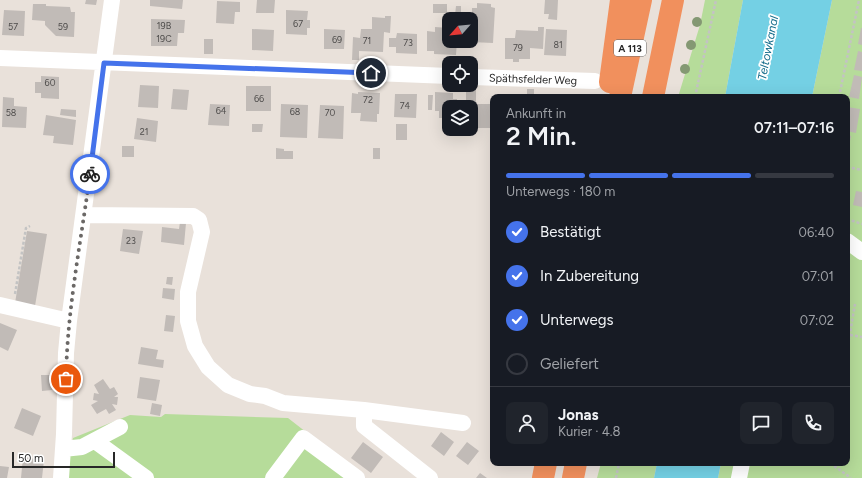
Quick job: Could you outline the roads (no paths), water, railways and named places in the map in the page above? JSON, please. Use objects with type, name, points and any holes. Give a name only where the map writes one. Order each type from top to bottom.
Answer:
[{"type":"highway","points":[[613,94],[610,83],[621,0]]},
{"type":"highway","name":"A 113","points":[[621,94],[641,0]]},
{"type":"highway","points":[[671,9],[687,0]]},
{"type":"highway","name":"A 113","points":[[654,94],[671,9]]},
{"type":"highway","points":[[543,478],[545,466]]},
{"type":"highway","points":[[573,478],[575,466]]},
{"type":"street","points":[[60,478],[66,404],[66,353],[69,320],[112,0]]},
{"type":"street","points":[[0,58],[442,76]]},
{"type":"street","name":"Späthsfelder Weg","points":[[478,77],[595,81]]},
{"type":"street","points":[[84,215],[193,216],[199,220],[202,232],[188,292],[188,321],[195,346],[208,367],[228,385],[250,394],[265,396],[283,403],[364,410],[463,423]]},
{"type":"street","points":[[850,243],[862,252]]},
{"type":"street","points":[[6,307],[69,320]]},
{"type":"street","points":[[364,410],[364,426],[430,478]]},
{"type":"street","points":[[63,449],[82,447],[120,427]]},
{"type":"street","points":[[273,478],[303,438],[357,478]]},
{"type":"street","points":[[95,441],[146,478]]},
{"type":"street","points":[[739,478],[741,466]]},
{"type":"water","name":"Teltowkanal","points":[[743,0],[832,0],[813,94],[726,94]]},
{"type":"water","points":[[656,466],[720,466],[718,478],[654,478]]}]
